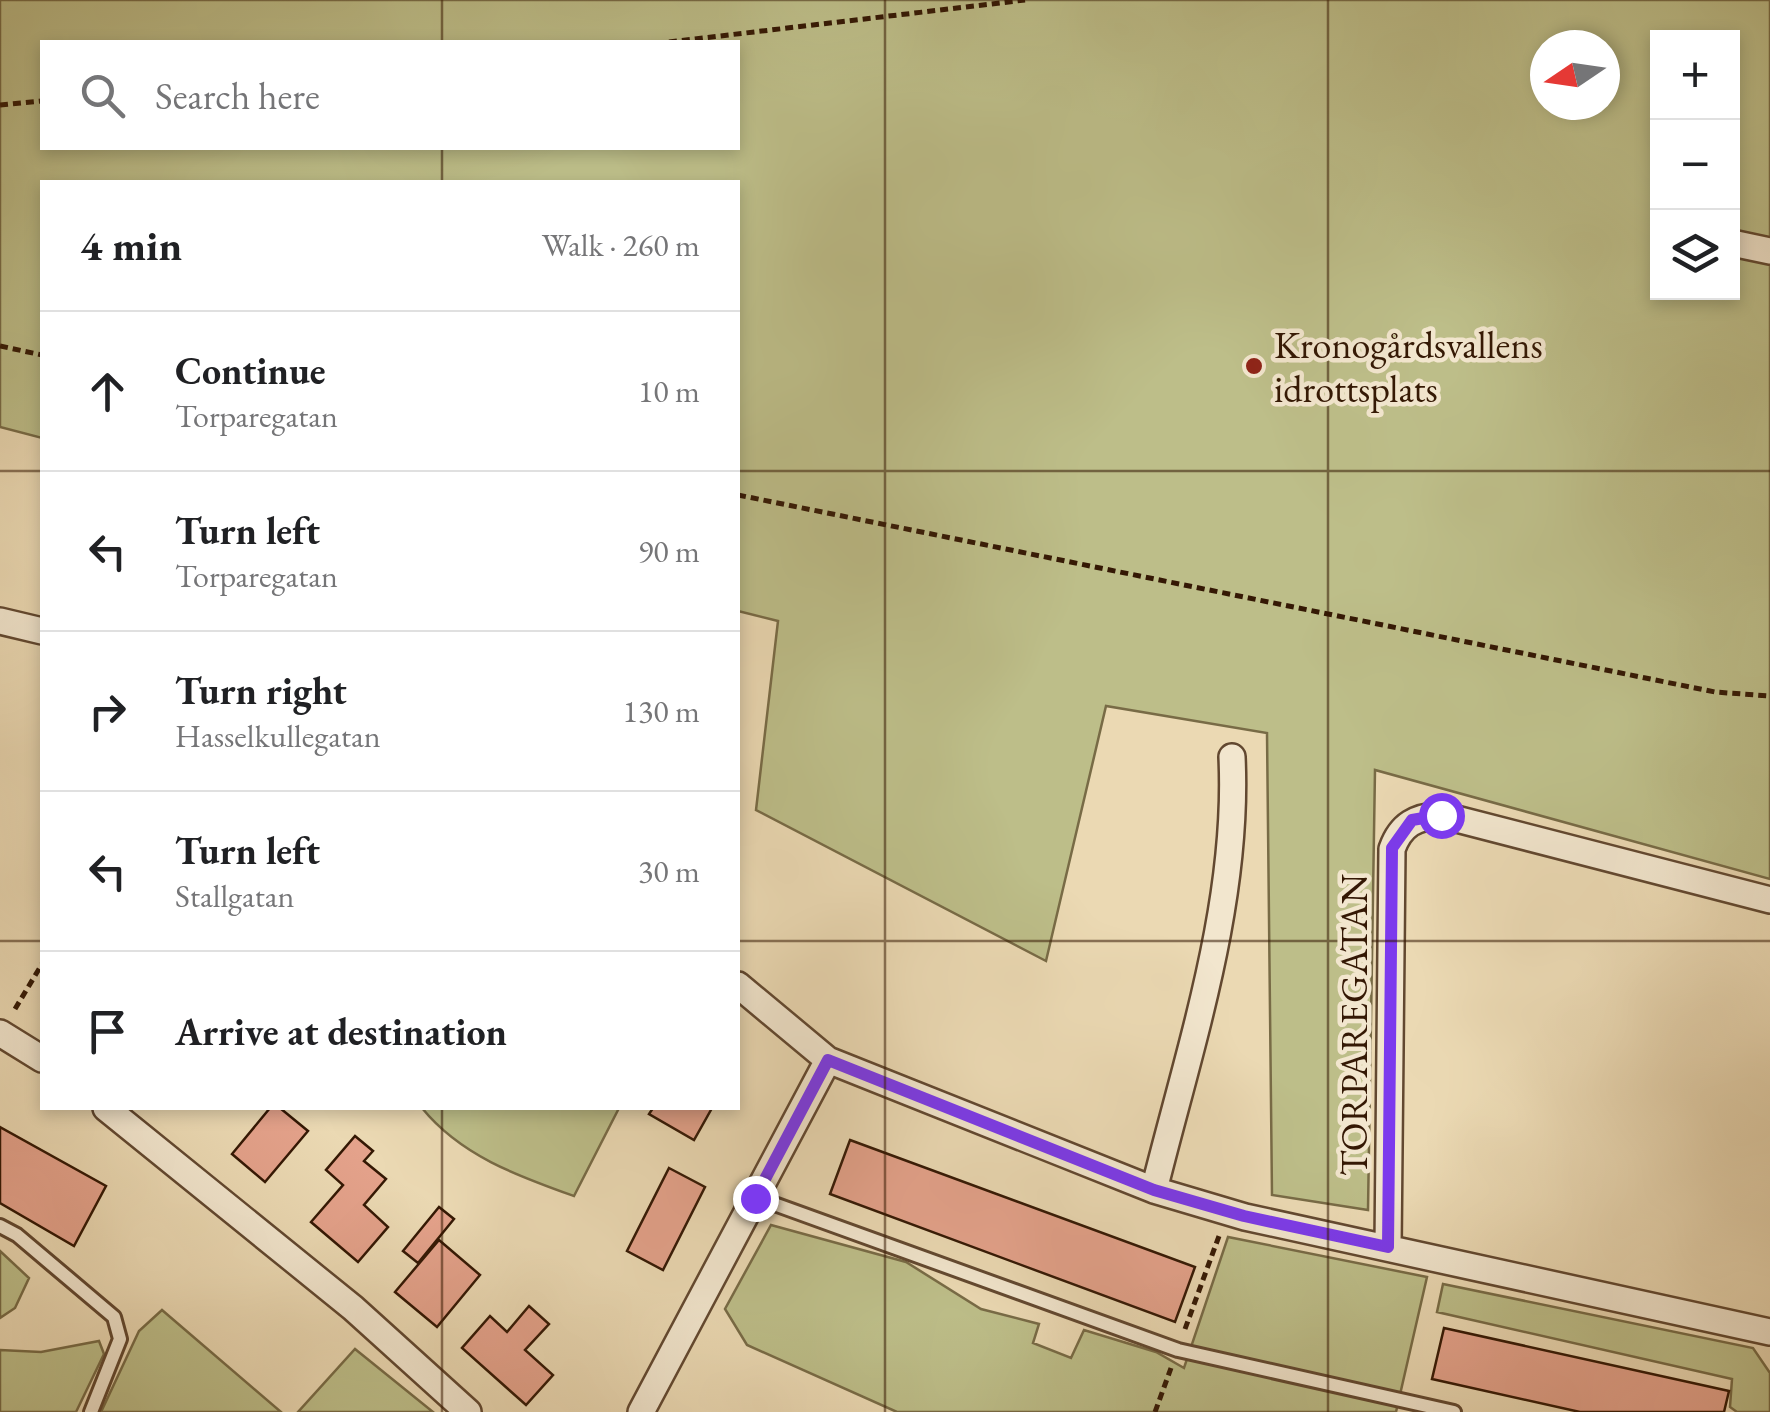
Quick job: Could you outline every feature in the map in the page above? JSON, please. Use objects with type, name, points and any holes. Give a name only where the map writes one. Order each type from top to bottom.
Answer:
[{"type":"street","points":[[1740,244],[1770,250]]},
{"type":"street","points":[[0,621],[40,631]]},
{"type":"street","points":[[1154,1190],[1216,936],[1234,808],[1232,758]]},
{"type":"street","name":"TORPAREGATAN","points":[[1388,1247],[1392,848],[1404,826],[1423,816],[1441,815],[1770,900]]},
{"type":"street","points":[[740,987],[828,1060],[1154,1190],[1244,1216],[1770,1332]]},
{"type":"street","points":[[0,1033],[40,1057]]},
{"type":"street","points":[[641,1412],[828,1060]]},
{"type":"street","points":[[108,1110],[353,1308],[468,1412]]},
{"type":"lane","points":[[755,1198],[1178,1350],[1454,1412]]},
{"type":"lane","points":[[0,1226],[17,1235],[114,1317],[120,1340],[92,1412]]},
{"type":"path","points":[[686,40],[1025,0]]},
{"type":"path","points":[[0,105],[40,101]]},
{"type":"path","points":[[0,346],[40,354]]},
{"type":"path","points":[[740,495],[1715,692],[1770,696]]},
{"type":"path","points":[[0,1033],[40,967]]},
{"type":"path","points":[[1154,1412],[1222,1228]]},
{"type":"green space","points":[[0,0],[1770,0],[1770,879],[1375,770],[1368,1210],[1272,1195],[1267,733],[1106,706],[1046,961],[756,810],[778,621],[740,612],[740,180],[40,180],[40,437],[0,427]]},
{"type":"green space","points":[[424,1110],[618,1110],[574,1196],[472,1152]]},
{"type":"green space","points":[[771,1225],[906,1262],[981,1309],[1039,1324],[1033,1343],[1071,1358],[1084,1330],[1156,1352],[1184,1368],[1228,1237],[1427,1277],[1396,1412],[897,1412],[747,1345],[725,1309]]},
{"type":"green space","points":[[0,1251],[29,1278],[15,1308],[0,1318]]},
{"type":"green space","points":[[1443,1284],[1753,1348],[1770,1373],[1770,1412],[1737,1412],[1730,1407],[1732,1379],[1437,1312]]},
{"type":"green space","points":[[162,1310],[281,1412],[101,1412],[139,1331]]},
{"type":"green space","points":[[99,1341],[104,1354],[76,1412],[0,1412],[0,1350],[41,1352]]},
{"type":"green space","points":[[355,1349],[433,1412],[298,1412]]},
{"type":"building","points":[[268,1110],[282,1110],[308,1131],[265,1182],[232,1154]]},
{"type":"building","points":[[652,1110],[711,1110],[694,1140],[649,1114]]},
{"type":"building","points":[[0,1127],[106,1186],[74,1246],[0,1203]]},
{"type":"building","points":[[355,1136],[373,1151],[364,1161],[386,1179],[364,1205],[388,1227],[358,1262],[311,1222],[343,1185],[326,1170]]},
{"type":"building","points":[[850,1140],[1195,1267],[1175,1322],[830,1194]]},
{"type":"building","points":[[669,1168],[705,1187],[663,1270],[627,1251]]},
{"type":"building","points":[[439,1207],[454,1219],[418,1263],[403,1251]]},
{"type":"building","points":[[439,1240],[480,1275],[437,1327],[395,1292]]},
{"type":"building","points":[[529,1306],[549,1324],[525,1350],[553,1375],[526,1405],[462,1348],[490,1316],[507,1332]]},
{"type":"building","points":[[1444,1328],[1729,1391],[1724,1412],[1580,1412],[1432,1379]]},
{"type":"place","name":"Kronogårdsvallens idrottsplats","points":[[1254,366]]},
{"type":"route","points":[[755,1198],[828,1060],[1154,1190],[1244,1216],[1388,1247],[1392,848],[1396,837],[1412,820],[1441,815]]}]
